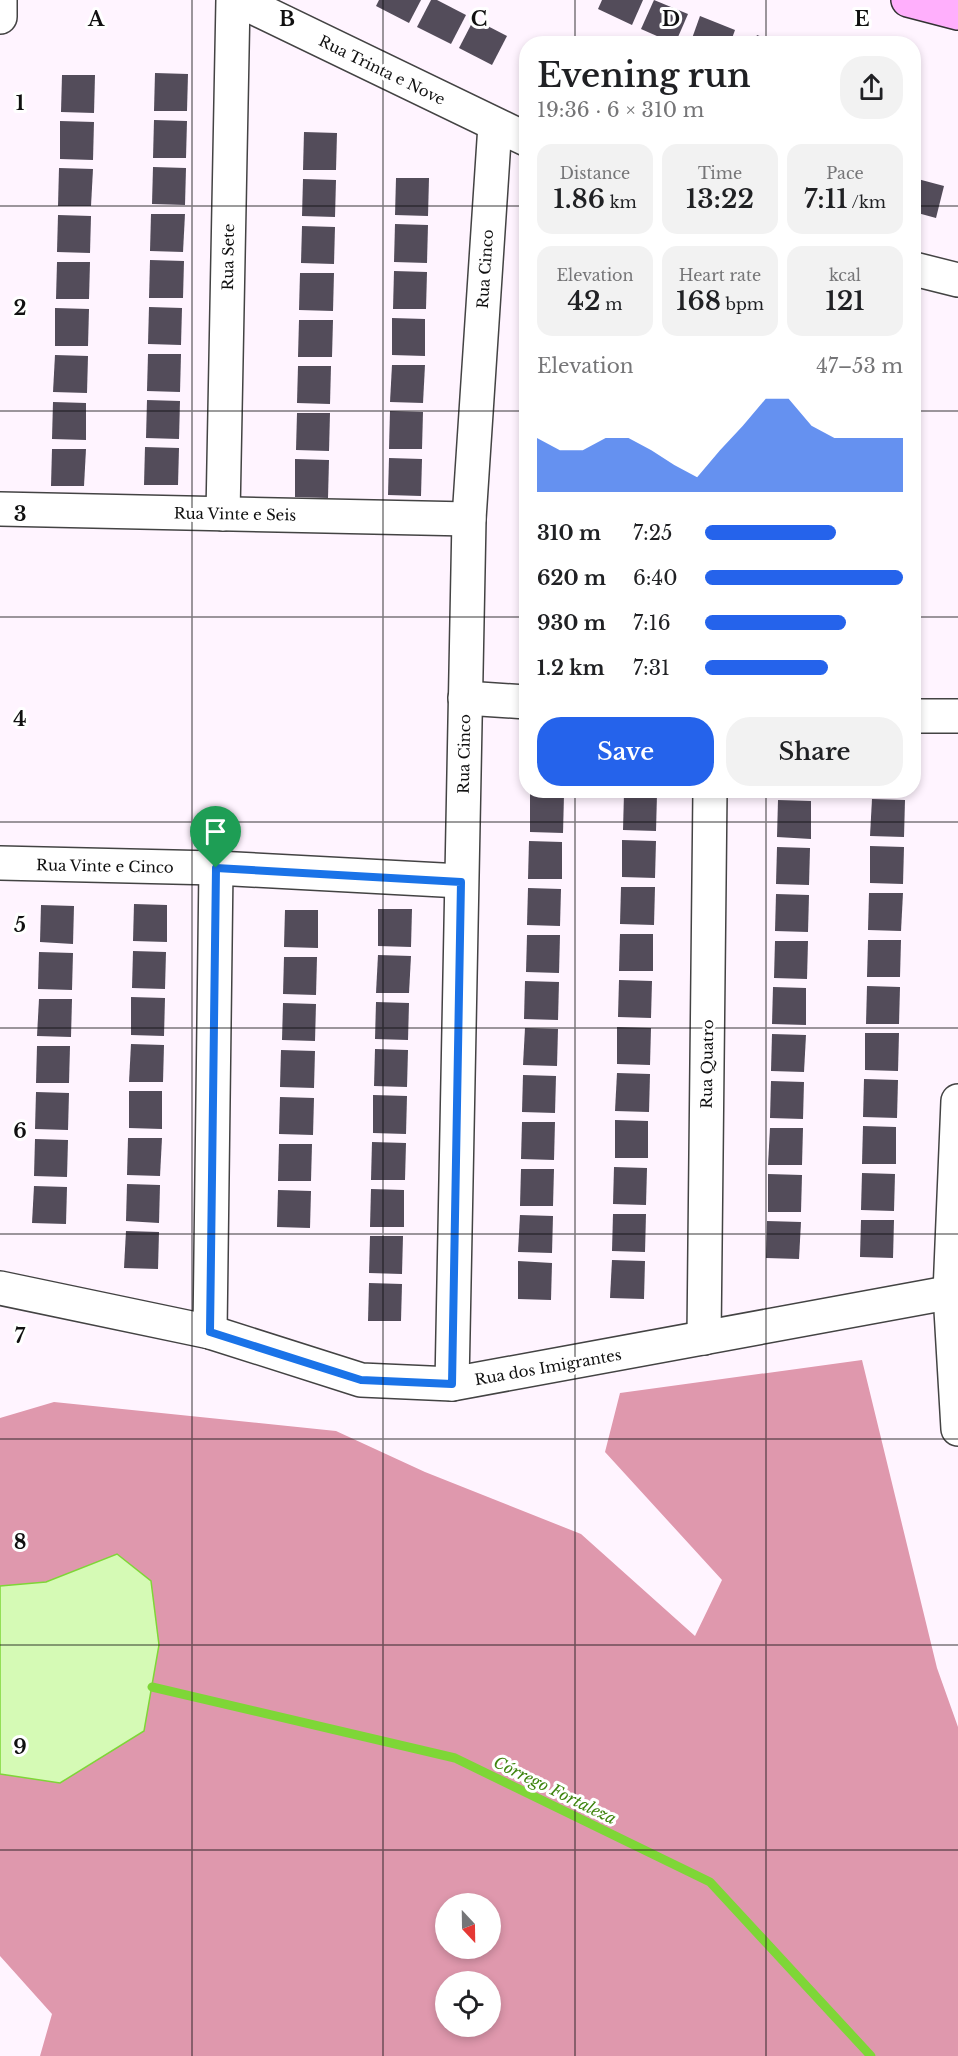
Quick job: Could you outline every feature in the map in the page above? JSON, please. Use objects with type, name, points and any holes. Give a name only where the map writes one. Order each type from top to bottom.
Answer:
[{"type":"main road","points":[[908,0],[958,13]]},
{"type":"street","points":[[0,0],[0,17]]},
{"type":"street","name":"Rua Sete","points":[[224,514],[233,0]]},
{"type":"street","name":"Rua Trinta e Nove","points":[[238,0],[519,136]]},
{"type":"street","name":"Rua Cinco","points":[[452,1384],[469,519],[495,125]]},
{"type":"street","points":[[921,271],[958,280]]},
{"type":"street","name":"Rua Vinte e Seis","points":[[0,509],[469,519]]},
{"type":"street","points":[[465,698],[519,702]]},
{"type":"street","points":[[921,716],[958,716]]},
{"type":"street","name":"Rua Quatro","points":[[704,1338],[710,798]]},
{"type":"street","name":"Rua Vinte e Cinco","points":[[0,863],[216,868],[461,882]]},
{"type":"street","points":[[210,1332],[216,868]]},
{"type":"street","points":[[958,1101],[954,1292],[958,1429]]},
{"type":"street","name":"Rua dos Imigrantes","points":[[0,1288],[210,1332],[361,1380],[452,1384],[954,1292]]},
{"type":"shaded area","points":[[862,1360],[937,1668],[958,1727],[958,2056],[40,2056],[52,2014],[0,1956],[0,1418],[54,1402],[336,1431],[425,1472],[581,1534],[695,1636],[722,1580],[605,1452],[620,1393]]},
{"type":"shaded area","points":[[117,1554],[151,1581],[159,1645],[144,1731],[60,1783],[0,1774],[0,1586],[46,1582]]},
{"type":"building","points":[[379,0],[421,0],[409,23],[376,6]]},
{"type":"building","points":[[431,0],[437,0],[466,15],[451,44],[417,27]]},
{"type":"building","points":[[602,0],[643,0],[632,25],[598,9]]},
{"type":"building","points":[[654,0],[688,14],[678,36],[657,36],[641,29]]},
{"type":"building","points":[[700,16],[735,30],[733,36],[693,36]]},
{"type":"building","points":[[474,19],[507,36],[492,65],[459,48]]},
{"type":"building","points":[[155,73],[188,74],[187,111],[154,111]]},
{"type":"building","points":[[62,75],[95,75],[94,113],[61,112]]},
{"type":"building","points":[[154,120],[187,121],[186,158],[153,158]]},
{"type":"building","points":[[60,121],[94,122],[93,160],[60,159]]},
{"type":"building","points":[[304,132],[337,133],[336,170],[303,170]]},
{"type":"building","points":[[153,167],[186,168],[185,205],[152,204]]},
{"type":"building","points":[[59,168],[93,169],[91,206],[58,206]]},
{"type":"building","points":[[396,178],[429,178],[428,216],[395,215]]},
{"type":"building","points":[[303,179],[336,180],[335,217],[302,216]]},
{"type":"building","points":[[921,180],[944,186],[936,218],[921,214]]},
{"type":"building","points":[[151,214],[185,214],[183,252],[150,251]]},
{"type":"building","points":[[58,215],[91,216],[90,253],[57,252]]},
{"type":"building","points":[[395,224],[428,225],[427,263],[394,262]]},
{"type":"building","points":[[302,226],[335,227],[334,264],[301,263]]},
{"type":"building","points":[[150,260],[184,261],[183,298],[149,298]]},
{"type":"building","points":[[57,262],[90,262],[89,299],[56,299]]},
{"type":"building","points":[[394,271],[427,272],[426,309],[393,309]]},
{"type":"building","points":[[300,273],[334,273],[333,311],[299,310]]},
{"type":"building","points":[[149,307],[182,308],[181,345],[148,344]]},
{"type":"building","points":[[55,308],[89,309],[88,346],[55,346]]},
{"type":"building","points":[[392,318],[425,319],[425,356],[392,355]]},
{"type":"building","points":[[299,320],[333,320],[332,357],[298,357]]},
{"type":"building","points":[[148,354],[181,354],[180,392],[147,391]]},
{"type":"building","points":[[55,355],[88,356],[87,393],[53,392]]},
{"type":"building","points":[[392,365],[425,365],[423,403],[390,402]]},
{"type":"building","points":[[298,366],[331,366],[330,404],[297,403]]},
{"type":"building","points":[[147,400],[180,401],[179,439],[146,438]]},
{"type":"building","points":[[53,402],[86,403],[86,440],[52,439]]},
{"type":"building","points":[[390,411],[423,412],[422,449],[389,449]]},
{"type":"building","points":[[297,413],[330,413],[329,451],[296,450]]},
{"type":"building","points":[[145,447],[179,448],[178,485],[144,485]]},
{"type":"building","points":[[52,449],[86,449],[84,486],[51,486]]},
{"type":"building","points":[[389,458],[422,459],[421,496],[388,495]]},
{"type":"building","points":[[295,459],[329,460],[328,498],[295,497]]},
{"type":"building","points":[[530,798],[564,798],[563,833],[530,832]]},
{"type":"building","points":[[624,798],[657,798],[656,831],[623,830]]},
{"type":"building","points":[[872,799],[905,800],[904,837],[870,836]]},
{"type":"building","points":[[778,800],[811,801],[811,839],[777,837]]},
{"type":"building","points":[[622,840],[656,841],[655,878],[622,877]]},
{"type":"building","points":[[529,841],[562,842],[562,879],[528,879]]},
{"type":"building","points":[[870,846],[904,847],[903,884],[870,883]]},
{"type":"building","points":[[777,847],[810,848],[809,885],[776,884]]},
{"type":"building","points":[[621,887],[655,887],[654,925],[620,924]]},
{"type":"building","points":[[528,888],[561,889],[560,926],[527,925]]},
{"type":"building","points":[[869,893],[903,893],[901,931],[868,930]]},
{"type":"building","points":[[776,894],[809,895],[808,932],[775,931]]},
{"type":"building","points":[[134,904],[167,905],[167,942],[133,941]]},
{"type":"building","points":[[41,905],[74,906],[73,944],[40,942]]},
{"type":"building","points":[[378,909],[412,909],[411,947],[378,946]]},
{"type":"building","points":[[285,910],[318,910],[318,948],[284,947]]},
{"type":"building","points":[[620,934],[653,934],[653,971],[619,971]]},
{"type":"building","points":[[527,935],[560,935],[559,973],[526,972]]},
{"type":"building","points":[[868,940],[901,940],[900,977],[867,977]]},
{"type":"building","points":[[775,941],[808,941],[807,979],[774,978]]},
{"type":"building","points":[[133,951],[166,952],[165,989],[132,988]]},
{"type":"building","points":[[39,952],[73,953],[72,990],[38,989]]},
{"type":"building","points":[[378,955],[411,956],[409,993],[376,993]]},
{"type":"building","points":[[284,957],[317,957],[316,995],[283,994]]},
{"type":"building","points":[[619,980],[652,981],[651,1018],[618,1017]]},
{"type":"building","points":[[525,981],[559,982],[558,1020],[524,1019]]},
{"type":"building","points":[[867,986],[900,987],[899,1024],[866,1024]]},
{"type":"building","points":[[773,987],[806,988],[806,1025],[772,1024]]},
{"type":"building","points":[[131,997],[165,998],[164,1036],[131,1035]]},
{"type":"building","points":[[39,999],[72,999],[71,1037],[37,1036]]},
{"type":"building","points":[[376,1002],[409,1003],[408,1040],[375,1039]]},
{"type":"building","points":[[283,1003],[316,1004],[315,1041],[282,1040]]},
{"type":"building","points":[[617,1027],[651,1028],[650,1065],[617,1064]]},
{"type":"building","points":[[525,1028],[558,1029],[557,1066],[523,1065]]},
{"type":"building","points":[[865,1033],[899,1033],[898,1071],[865,1070]]},
{"type":"building","points":[[772,1034],[806,1035],[804,1072],[771,1071]]},
{"type":"building","points":[[131,1044],[164,1045],[163,1082],[129,1082]]},
{"type":"building","points":[[37,1046],[70,1046],[69,1083],[36,1083]]},
{"type":"building","points":[[375,1049],[408,1050],[407,1087],[374,1086]]},
{"type":"building","points":[[281,1050],[315,1051],[314,1088],[280,1087]]},
{"type":"building","points":[[617,1073],[650,1074],[649,1112],[615,1111]]},
{"type":"building","points":[[523,1075],[556,1076],[555,1113],[522,1112]]},
{"type":"building","points":[[864,1079],[898,1080],[897,1118],[863,1117]]},
{"type":"building","points":[[771,1081],[804,1082],[803,1119],[770,1118]]},
{"type":"building","points":[[129,1091],[162,1091],[162,1129],[129,1128]]},
{"type":"building","points":[[36,1092],[69,1093],[68,1130],[35,1129]]},
{"type":"building","points":[[373,1095],[407,1096],[406,1134],[373,1133]]},
{"type":"building","points":[[280,1097],[314,1098],[313,1135],[279,1134]]},
{"type":"building","points":[[615,1120],[648,1121],[648,1158],[615,1158]]},
{"type":"building","points":[[522,1122],[555,1122],[554,1160],[521,1159]]},
{"type":"building","points":[[863,1126],[896,1127],[896,1164],[862,1164]]},
{"type":"building","points":[[770,1128],[803,1128],[802,1165],[768,1165]]},
{"type":"building","points":[[128,1138],[162,1138],[160,1176],[127,1175]]},
{"type":"building","points":[[35,1139],[68,1140],[67,1177],[34,1176]]},
{"type":"building","points":[[372,1142],[406,1143],[405,1180],[371,1180]]},
{"type":"building","points":[[279,1144],[312,1144],[311,1181],[278,1181]]},
{"type":"building","points":[[614,1167],[647,1168],[646,1205],[613,1204]]},
{"type":"building","points":[[521,1169],[554,1169],[553,1206],[520,1206]]},
{"type":"building","points":[[862,1173],[895,1174],[894,1211],[861,1210]]},
{"type":"building","points":[[768,1174],[802,1175],[801,1212],[768,1212]]},
{"type":"building","points":[[127,1184],[160,1185],[159,1223],[126,1221]]},
{"type":"building","points":[[34,1186],[67,1187],[66,1224],[32,1223]]},
{"type":"building","points":[[371,1189],[404,1190],[404,1227],[370,1227]]},
{"type":"building","points":[[278,1190],[311,1191],[310,1228],[277,1227]]},
{"type":"building","points":[[613,1214],[646,1214],[645,1252],[612,1251]]},
{"type":"building","points":[[520,1215],[553,1216],[552,1253],[518,1252]]},
{"type":"building","points":[[861,1220],[894,1220],[893,1258],[860,1257]]},
{"type":"building","points":[[767,1221],[801,1222],[799,1259],[766,1258]]},
{"type":"building","points":[[126,1231],[159,1232],[158,1269],[124,1268]]},
{"type":"building","points":[[370,1236],[403,1236],[402,1274],[369,1273]]},
{"type":"building","points":[[612,1260],[645,1261],[644,1299],[610,1298]]},
{"type":"building","points":[[518,1261],[552,1263],[551,1300],[518,1299]]},
{"type":"building","points":[[369,1283],[402,1284],[401,1321],[368,1321]]},
{"type":"waterway","name":"Córrego Fortaleza","points":[[152,1687],[455,1758],[710,1882],[871,2056]]},
{"type":"route","points":[[216,868],[461,882],[452,1384],[361,1380],[210,1332],[216,868]]}]
